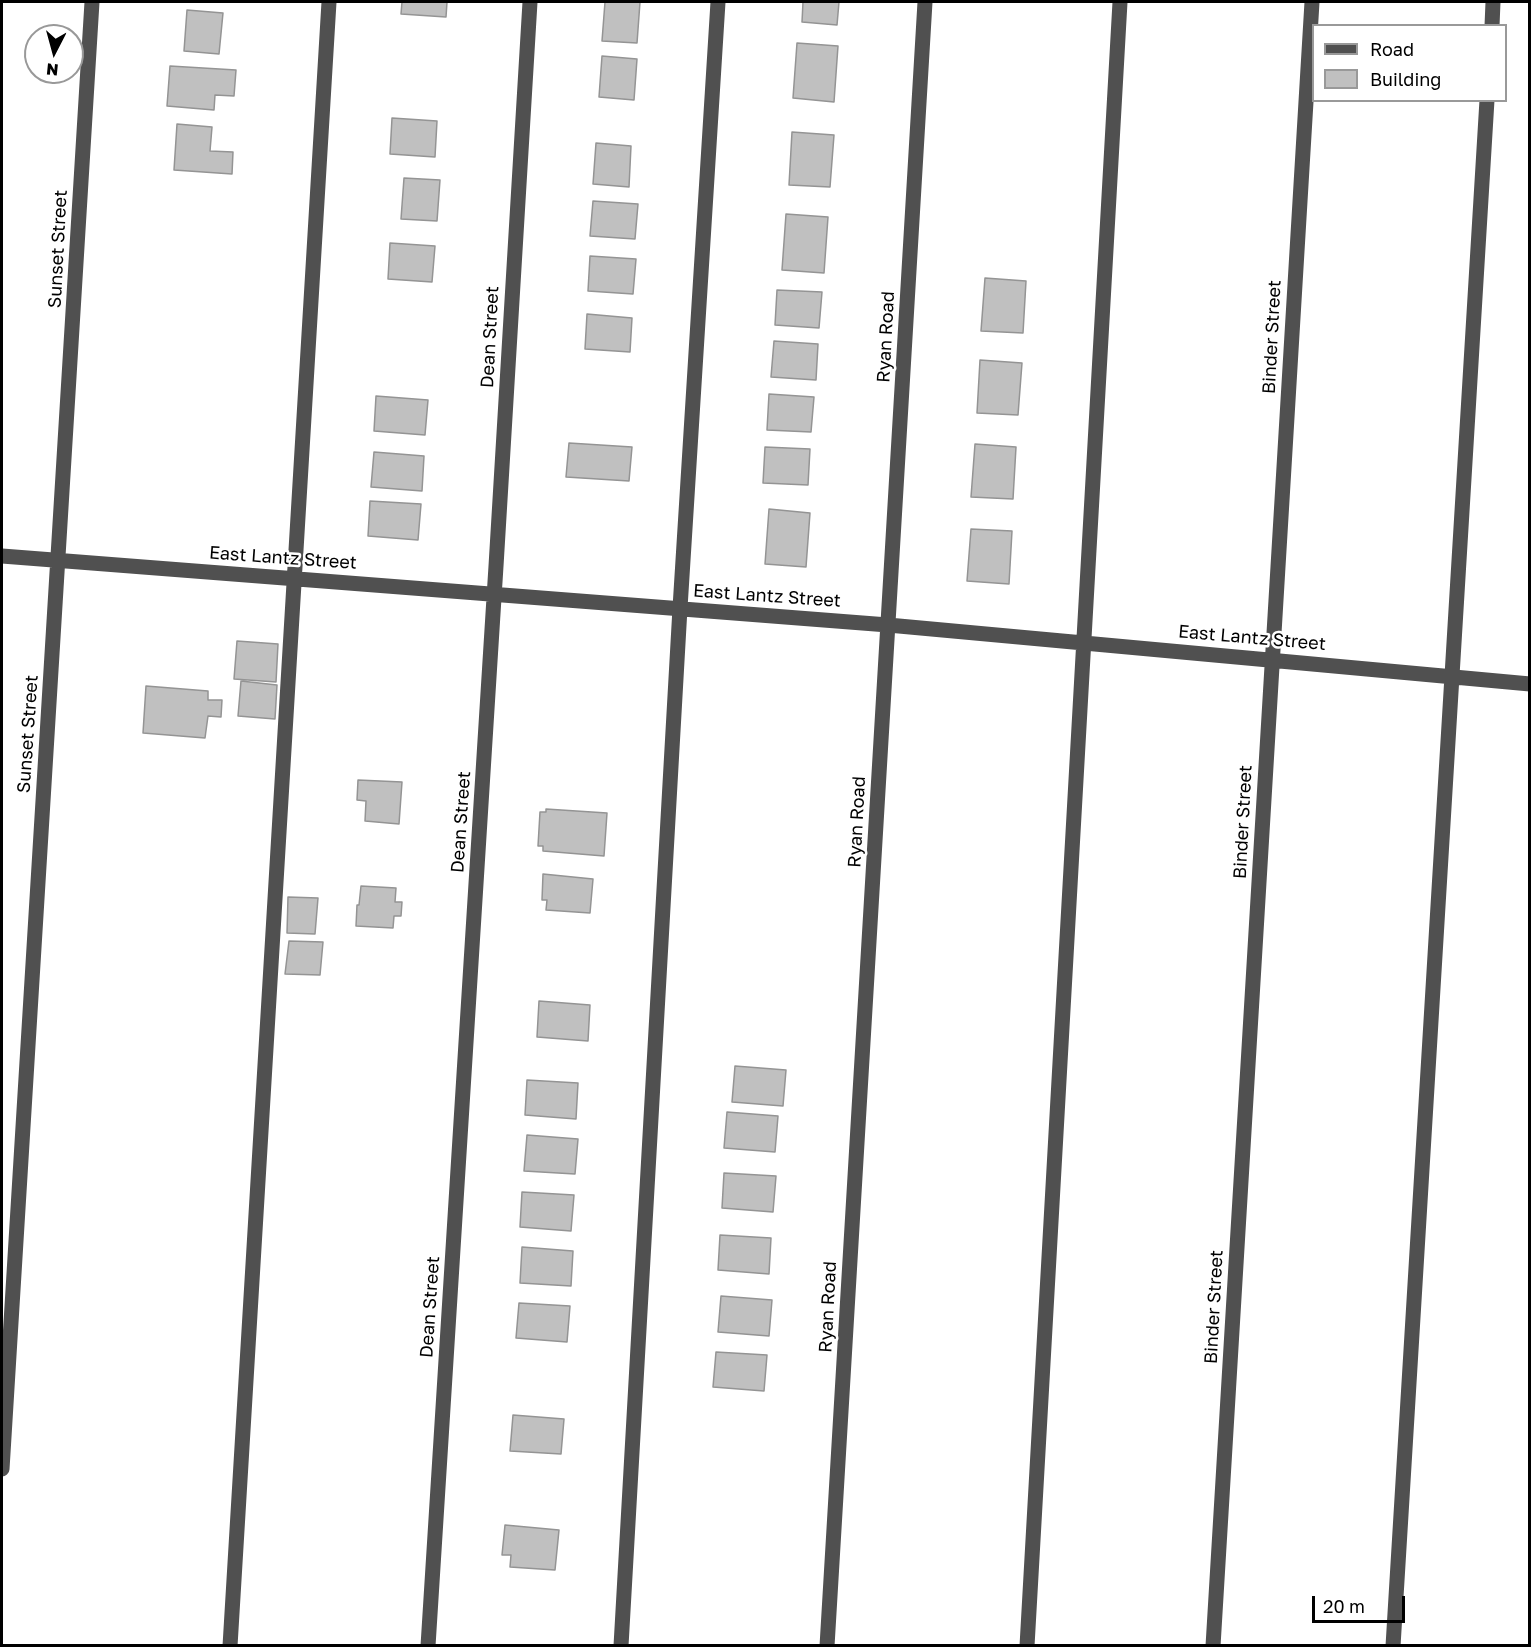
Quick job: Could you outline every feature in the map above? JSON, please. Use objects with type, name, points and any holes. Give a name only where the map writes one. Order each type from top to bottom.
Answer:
[{"type":"street","name":"Sunset Street","points":[[2,1469],[92,2]]},
{"type":"street","points":[[230,1646],[329,2]]},
{"type":"street","name":"Dean Street","points":[[428,1646],[530,2]]},
{"type":"street","points":[[621,1646],[680,608],[718,2]]},
{"type":"street","name":"Ryan Road","points":[[827,1646],[925,2]]},
{"type":"street","points":[[1027,1646],[1120,2]]},
{"type":"street","name":"Binder Street","points":[[1213,1646],[1312,2]]},
{"type":"street","points":[[1492,24],[1493,2]]},
{"type":"street","points":[[1393,1646],[1487,102]]},
{"type":"street","name":"East Lantz Street","points":[[2,556],[888,625],[1530,684]]},
{"type":"building","points":[[402,2],[447,2],[446,17],[401,14]]},
{"type":"building","points":[[605,2],[640,2],[637,43],[602,41]]},
{"type":"building","points":[[803,2],[839,2],[837,25],[802,22]]},
{"type":"building","points":[[187,10],[223,13],[219,54],[184,51]]},
{"type":"building","points":[[797,43],[838,46],[834,102],[793,98]]},
{"type":"building","points":[[602,56],[637,59],[634,100],[599,97]]},
{"type":"building","points":[[170,66],[236,70],[234,96],[215,95],[214,110],[167,106]]},
{"type":"building","points":[[392,118],[437,121],[435,157],[390,154]]},
{"type":"building","points":[[177,124],[212,127],[210,151],[233,152],[232,174],[174,170]]},
{"type":"building","points":[[792,132],[834,135],[830,187],[789,185]]},
{"type":"building","points":[[596,143],[631,146],[629,187],[593,184]]},
{"type":"building","points":[[404,178],[440,180],[437,221],[401,219]]},
{"type":"building","points":[[593,201],[638,204],[635,239],[590,236]]},
{"type":"building","points":[[786,214],[828,217],[824,273],[782,270]]},
{"type":"building","points":[[390,243],[435,246],[432,282],[388,279]]},
{"type":"building","points":[[590,256],[636,259],[633,294],[588,291]]},
{"type":"building","points":[[985,278],[1026,281],[1023,333],[981,331]]},
{"type":"building","points":[[777,290],[822,292],[819,328],[775,325]]},
{"type":"building","points":[[587,314],[632,318],[630,352],[585,349]]},
{"type":"building","points":[[774,341],[818,344],[816,380],[771,377]]},
{"type":"building","points":[[980,360],[1022,363],[1018,415],[977,413]]},
{"type":"building","points":[[769,394],[814,397],[811,432],[767,430]]},
{"type":"building","points":[[376,396],[428,400],[425,435],[374,431]]},
{"type":"building","points":[[569,443],[632,447],[629,481],[566,477]]},
{"type":"building","points":[[975,444],[1016,447],[1013,499],[971,497]]},
{"type":"building","points":[[765,447],[810,449],[808,485],[763,483]]},
{"type":"building","points":[[374,452],[424,456],[422,491],[371,487]]},
{"type":"building","points":[[370,501],[421,504],[418,540],[368,536]]},
{"type":"building","points":[[769,509],[810,513],[806,567],[765,564]]},
{"type":"building","points":[[971,529],[1012,531],[1009,584],[967,581]]},
{"type":"building","points":[[237,641],[278,644],[276,682],[234,679]]},
{"type":"building","points":[[241,681],[277,685],[275,719],[238,716]]},
{"type":"building","points":[[146,686],[208,691],[208,700],[222,700],[221,717],[208,716],[205,738],[143,733]]},
{"type":"building","points":[[358,780],[402,782],[399,824],[365,821],[366,801],[357,800]]},
{"type":"building","points":[[546,809],[607,813],[604,856],[543,851],[543,846],[538,846],[540,812],[546,812]]},
{"type":"building","points":[[543,874],[593,879],[590,913],[546,910],[547,900],[542,900]]},
{"type":"building","points":[[361,886],[396,888],[395,902],[402,902],[401,916],[394,916],[393,928],[356,926]]},
{"type":"building","points":[[288,897],[318,898],[315,934],[287,933]]},
{"type":"building","points":[[289,941],[323,942],[320,975],[285,974]]},
{"type":"building","points":[[539,1001],[590,1005],[588,1041],[537,1037]]},
{"type":"building","points":[[735,1066],[786,1070],[783,1106],[732,1102]]},
{"type":"building","points":[[527,1080],[578,1083],[576,1119],[525,1115]]},
{"type":"building","points":[[727,1112],[778,1116],[775,1152],[724,1148]]},
{"type":"building","points":[[527,1135],[578,1139],[575,1174],[524,1171]]},
{"type":"building","points":[[724,1173],[776,1176],[773,1212],[722,1208]]},
{"type":"building","points":[[522,1192],[574,1195],[571,1231],[520,1227]]},
{"type":"building","points":[[720,1235],[771,1238],[769,1274],[718,1270]]},
{"type":"building","points":[[522,1247],[573,1251],[571,1286],[520,1283]]},
{"type":"building","points":[[721,1296],[772,1300],[769,1336],[718,1332]]},
{"type":"building","points":[[519,1303],[570,1306],[567,1342],[516,1338]]},
{"type":"building","points":[[716,1352],[767,1355],[764,1391],[713,1387]]},
{"type":"building","points":[[513,1415],[564,1419],[561,1454],[510,1451]]},
{"type":"building","points":[[505,1525],[559,1530],[555,1570],[510,1567],[511,1555],[502,1555]]}]
